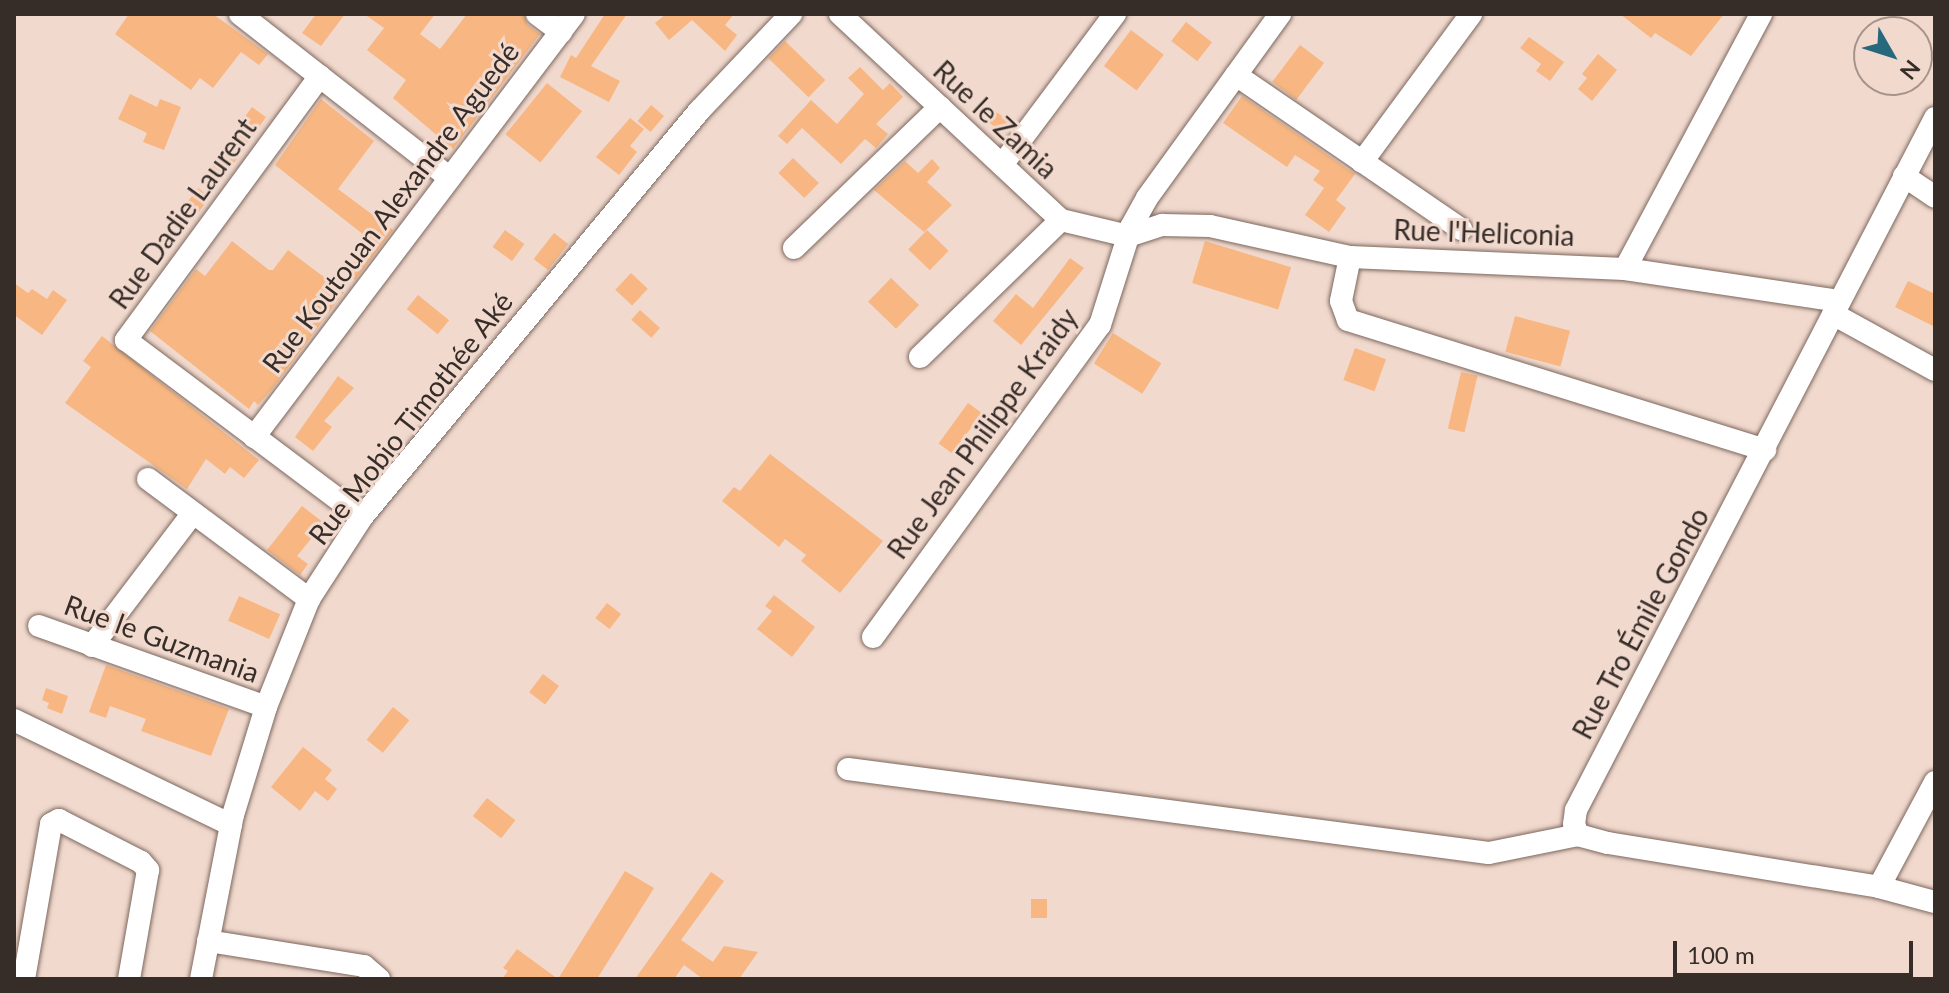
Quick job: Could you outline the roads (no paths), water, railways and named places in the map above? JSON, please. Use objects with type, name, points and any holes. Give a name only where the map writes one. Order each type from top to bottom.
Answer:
[{"type":"street","points":[[240,14],[450,178]]},
{"type":"street","points":[[537,14],[568,23]]},
{"type":"street","name":"Rue Mobio Timothée Aké","points":[[201,979],[231,825],[266,707],[309,599],[362,517],[699,111],[791,14]]},
{"type":"street","name":"Rue le Zamia","points":[[840,14],[1061,220],[1128,236]]},
{"type":"street","points":[[1002,165],[1115,14]]},
{"type":"street","name":"Rue Jean Philippe Kraidy","points":[[873,637],[1100,325],[1128,236],[1147,198],[1280,14]]},
{"type":"street","points":[[1362,162],[1471,14]]},
{"type":"street","points":[[1625,269],[1761,14]]},
{"type":"street","name":"Rue Koutouan Alexandre Aguedé","points":[[254,437],[568,23]]},
{"type":"street","name":"Rue l'Heliconia","points":[[1236,75],[1461,229]]},
{"type":"street","name":"Rue Dadie Laurent","points":[[320,76],[126,340],[362,517]]},
{"type":"street","points":[[794,248],[940,107]]},
{"type":"street","name":"Rue Tro Émile Gondo","points":[[1578,835],[1574,824],[1576,810],[1935,118]]},
{"type":"street","points":[[1904,176],[1935,197]]},
{"type":"street","points":[[920,357],[1061,220]]},
{"type":"street","name":"Rue l'Heliconia","points":[[1128,236],[1162,225],[1210,226],[1350,257],[1625,269],[1836,308]]},
{"type":"street","points":[[1350,257],[1341,301],[1348,320],[1765,450]]},
{"type":"street","points":[[1836,308],[1935,370]]},
{"type":"street","points":[[148,479],[309,599]]},
{"type":"street","points":[[92,646],[193,513]]},
{"type":"street","name":"Rue le Guzmania","points":[[39,626],[266,707]]},
{"type":"street","points":[[14,720],[231,825]]},
{"type":"street","points":[[848,769],[1489,853],[1578,835],[1879,887],[1935,902]]},
{"type":"street","points":[[1879,887],[1935,782]]},
{"type":"street","points":[[24,979],[51,824],[59,820],[141,862],[148,870],[129,979]]},
{"type":"street","points":[[208,941],[368,975]]}]
